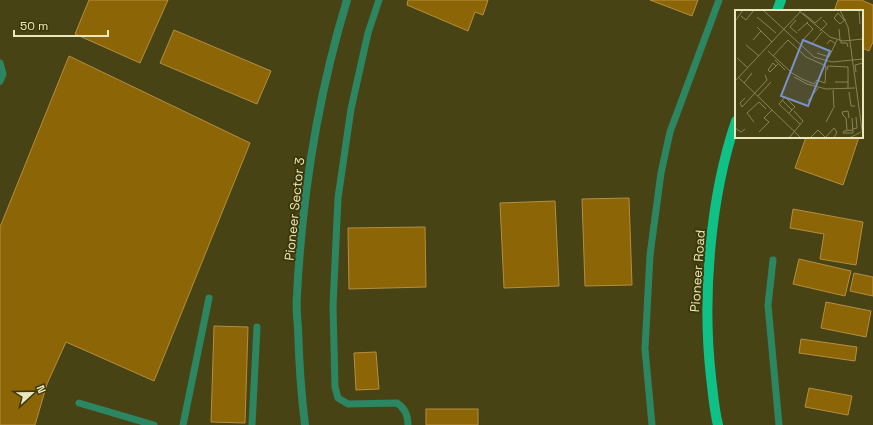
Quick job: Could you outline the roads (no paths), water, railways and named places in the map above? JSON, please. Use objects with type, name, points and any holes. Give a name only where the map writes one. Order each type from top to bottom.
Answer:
[{"type":"main road","points":[[777,10],[781,0]]},
{"type":"main road","name":"Pioneer Road","points":[[718,425],[715,413],[710,364],[707,313],[711,244],[720,180],[735,125]]},
{"type":"street","name":"Pioneer Sector 3","points":[[305,425],[301,390],[297,296],[307,183],[317,125],[336,38],[348,0]]},
{"type":"lane","points":[[379,0],[368,33],[351,109],[338,198],[333,306],[335,387],[338,398],[348,404],[397,403],[402,406],[406,412],[408,425]]},
{"type":"lane","points":[[652,425],[645,349],[650,256],[661,173],[670,132],[719,0]]},
{"type":"lane","points":[[0,63],[3,74],[0,81]]},
{"type":"lane","points":[[773,260],[768,306],[779,425]]},
{"type":"lane","points":[[183,425],[209,298]]},
{"type":"lane","points":[[252,425],[257,327]]},
{"type":"lane","points":[[78,403],[154,425]]}]
